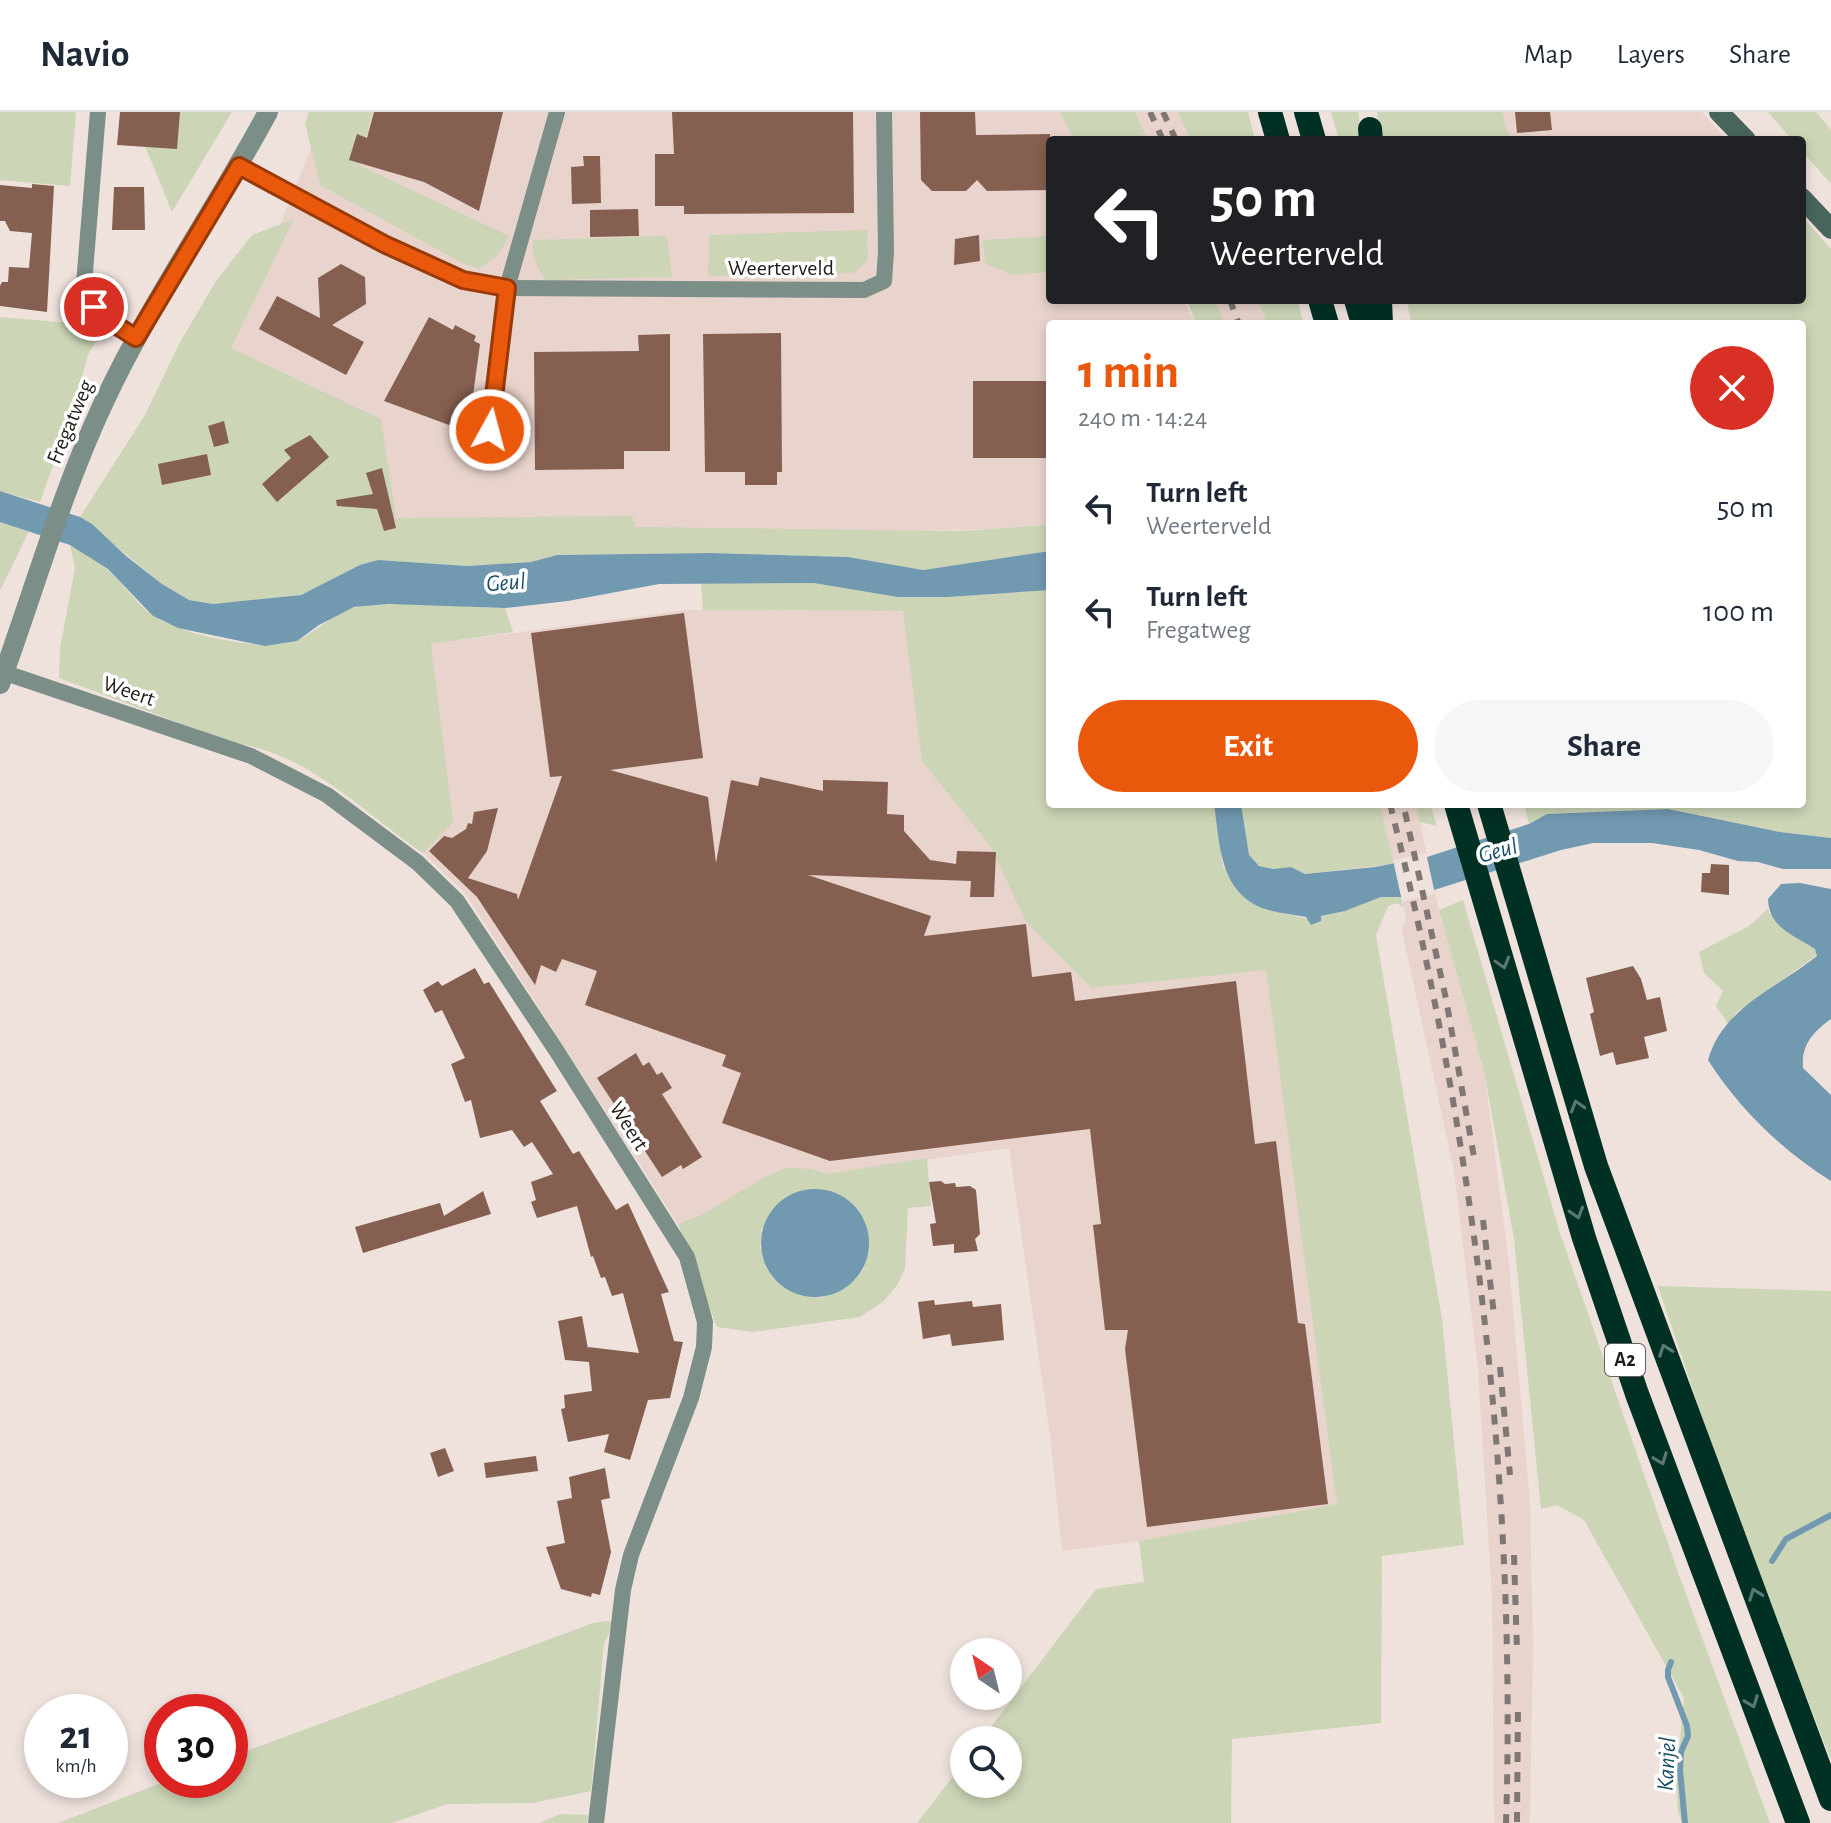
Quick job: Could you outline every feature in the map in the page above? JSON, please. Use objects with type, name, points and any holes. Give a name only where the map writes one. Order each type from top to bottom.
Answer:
[{"type":"highway","points":[[1270,112],[1277,136]]},
{"type":"highway","points":[[1306,112],[1313,136]]},
{"type":"highway","name":"A2","points":[[1457,808],[1584,1238],[1637,1394],[1798,1823]]},
{"type":"highway","name":"A2","points":[[1492,812],[1596,1166],[1831,1799]]},
{"type":"main road","points":[[1719,112],[1742,136]]},
{"type":"main road","points":[[1806,202],[1831,229]]},
{"type":"street","points":[[98,112],[84,284],[88,297],[102,316],[136,338]]},
{"type":"street","name":"Fregatweg","points":[[1,676],[64,500],[102,406],[136,338],[268,112]]},
{"type":"street","points":[[490,430],[507,288],[557,112]]},
{"type":"street","name":"Weerterveld","points":[[239,166],[384,244],[463,280],[507,288],[864,290],[884,281],[884,112]]},
{"type":"street","name":"Weert","points":[[1,676],[71,694],[251,756],[327,795],[418,863],[457,901],[687,1257],[705,1322],[704,1347],[691,1398],[631,1555],[596,1823]]},
{"type":"shaded area","points":[[326,112],[1086,112],[1099,136],[1046,136],[1046,304],[1185,304],[1194,320],[1046,320],[1046,528],[561,537],[391,522],[227,355]]},
{"type":"shaded area","points":[[1135,112],[1178,112],[1188,136],[1146,136]]},
{"type":"shaded area","points":[[1503,112],[1702,112],[1723,136],[1510,136]]},
{"type":"shaded area","points":[[1216,304],[1260,304],[1266,320],[1223,320]]},
{"type":"shaded area","points":[[686,610],[903,611],[1027,923],[1091,988],[1266,969],[1313,1294],[1337,1504],[1139,1541],[1062,1551],[1050,1436],[1009,1148],[826,1174],[678,1224],[465,893],[423,853],[452,821],[431,644]]},
{"type":"shaded area","points":[[1381,808],[1417,808],[1439,910],[1485,1077],[1509,1264],[1530,1502],[1533,1644],[1530,1823],[1494,1823],[1492,1598],[1478,1369],[1454,1171],[1402,931],[1406,917]]},
{"type":"green space","points":[[0,112],[76,112],[70,186],[0,180]]},
{"type":"green space","points":[[131,112],[232,112],[172,212]]},
{"type":"green space","points":[[309,112],[372,112],[359,165],[509,236],[498,255],[479,269],[462,263],[320,185],[305,123]]},
{"type":"green space","points":[[1060,112],[1135,112],[1146,136],[1072,136]]},
{"type":"green space","points":[[1178,112],[1248,112],[1254,136],[1188,136]]},
{"type":"green space","points":[[1331,112],[1358,112],[1361,136],[1338,136]]},
{"type":"green space","points":[[1377,112],[1503,112],[1510,136],[1380,136]]},
{"type":"green space","points":[[1768,112],[1816,112],[1831,130],[1831,184],[1806,156],[1806,136],[1789,136]]},
{"type":"green space","points":[[294,219],[231,348],[381,419],[396,518],[632,516],[636,527],[960,531],[1046,525],[1046,552],[923,570],[848,557],[709,553],[557,555],[531,562],[467,566],[378,560],[300,595],[213,604],[189,600],[162,584],[80,517],[145,415],[179,344],[216,281],[252,235]]},
{"type":"green space","points":[[1806,221],[1831,249],[1831,838],[1780,832],[1668,809],[1547,814],[1529,824],[1525,808],[1806,808],[1806,320],[1410,320],[1408,304],[1806,304]]},
{"type":"green space","points":[[867,230],[868,260],[854,273],[708,276],[709,235]]},
{"type":"green space","points":[[667,236],[672,277],[545,280],[533,251],[533,240]]},
{"type":"green space","points":[[1046,236],[1046,272],[1012,275],[985,263],[983,240]]},
{"type":"green space","points":[[1188,304],[1216,304],[1223,320],[1194,320]]},
{"type":"green space","points":[[1260,304],[1298,304],[1303,320],[1266,320]]},
{"type":"green space","points":[[0,317],[104,326],[88,355],[72,412],[40,502],[0,491]]},
{"type":"green space","points":[[0,522],[29,531],[0,591]]},
{"type":"green space","points":[[70,544],[106,568],[153,616],[183,629],[222,640],[263,644],[295,641],[333,617],[359,607],[413,604],[505,608],[513,632],[431,644],[453,822],[423,853],[334,786],[286,758],[233,743],[59,678],[60,648],[75,568]]},
{"type":"green space","points":[[701,582],[814,583],[948,597],[1046,590],[1046,808],[1215,808],[1223,867],[1266,909],[1308,919],[1345,911],[1381,897],[1401,897],[1403,907],[1397,903],[1388,906],[1376,935],[1442,1319],[1464,1545],[1382,1556],[1381,1723],[1232,1739],[1231,1823],[917,1823],[950,1780],[950,1798],[1022,1798],[1022,1726],[992,1726],[1004,1710],[1022,1710],[1022,1686],[1096,1589],[1144,1582],[1139,1541],[1337,1504],[1266,970],[1091,988],[1027,923],[990,846],[922,761],[903,611],[703,610]]},
{"type":"green space","points":[[1242,808],[1381,808],[1394,864],[1305,874],[1291,867],[1273,869],[1259,866],[1249,855]]},
{"type":"green space","points":[[1417,808],[1431,808],[1437,826],[1419,822]]},
{"type":"green space","points":[[1463,900],[1560,1233],[1678,1572],[1770,1823],[1682,1823],[1676,1780],[1684,1698],[1584,1520],[1557,1505],[1541,1509],[1514,1239],[1485,1076],[1439,910]]},
{"type":"green space","points":[[1768,909],[1815,949],[1817,955],[1737,1012],[1728,1024],[1716,1006],[1723,991],[1704,973],[1699,952],[1749,926]]},
{"type":"green space","points":[[927,1158],[931,1206],[908,1208],[905,1268],[898,1284],[883,1302],[860,1317],[753,1332],[717,1327],[678,1224],[703,1214],[785,1168],[811,1169],[826,1174]],"holes":[[[762,1228],[864,1268],[845,1288],[819,1298],[760,1248]]]},
{"type":"green space","points":[[1658,1286],[1831,1291],[1831,1760],[1733,1509]]},
{"type":"green space","points":[[614,1622],[604,1644],[591,1791],[533,1803],[448,1804],[392,1823],[58,1823],[144,1790],[144,1798],[248,1798],[248,1750],[593,1623]]},
{"type":"green space","points":[[560,1814],[588,1815],[587,1823],[539,1823]]},
{"type":"water","name":"Geul","points":[[0,491],[80,517],[162,584],[189,600],[213,604],[301,595],[360,565],[378,560],[467,566],[531,562],[557,555],[709,553],[848,557],[923,570],[1046,552],[1046,590],[898,597],[814,583],[659,584],[568,601],[505,608],[389,604],[354,607],[319,625],[297,641],[265,646],[178,628],[153,616],[108,569],[70,545],[0,522]]},
{"type":"water","name":"Geul","points":[[1215,808],[1242,808],[1249,855],[1259,866],[1273,869],[1291,867],[1305,874],[1375,867],[1427,857],[1529,824],[1547,814],[1668,809],[1780,832],[1831,838],[1831,869],[1783,869],[1652,843],[1593,843],[1434,890],[1401,897],[1381,897],[1345,911],[1321,916],[1321,921],[1311,925],[1306,917],[1262,908],[1248,900],[1229,878],[1220,850]]},
{"type":"water","points":[[1800,883],[1831,889],[1831,1019],[1810,1040],[1804,1052],[1803,1068],[1831,1095],[1831,1181],[1795,1156],[1763,1127],[1733,1095],[1708,1060],[1715,1042],[1739,1012],[1817,956],[1815,949],[1778,924],[1769,909],[1768,899],[1781,884]]},
{"type":"water","points":[[815,1189],[836,1193],[854,1204],[865,1222],[869,1243],[865,1264],[854,1282],[836,1293],[815,1297],[794,1293],[776,1282],[765,1264],[761,1243],[765,1222],[776,1204],[794,1193]]},
{"type":"pier","points":[[1426,853],[1435,894],[1402,901],[1393,860]]},
{"type":"building","points":[[120,112],[180,112],[177,149],[117,145]]},
{"type":"building","points":[[374,112],[503,112],[479,211],[424,182],[349,160],[357,134],[367,138]]},
{"type":"building","points":[[672,112],[853,112],[854,213],[684,214],[684,206],[655,206],[655,154],[674,154]]},
{"type":"building","points":[[920,112],[975,112],[976,135],[1050,134],[1046,136],[1046,190],[987,191],[977,180],[966,191],[932,191],[921,180]]},
{"type":"building","points":[[1515,112],[1550,112],[1552,130],[1517,133]]},
{"type":"building","points":[[583,156],[600,156],[601,203],[572,204],[571,167],[584,166]]},
{"type":"building","points":[[32,184],[54,186],[47,312],[0,306],[0,286],[2,282],[8,282],[9,267],[29,268],[32,233],[10,231],[5,221],[0,221],[0,185],[32,188]]},
{"type":"building","points":[[114,187],[144,187],[145,230],[112,230]]},
{"type":"building","points":[[638,209],[639,236],[590,237],[590,210]]},
{"type":"building","points":[[979,235],[980,261],[954,265],[955,239]]},
{"type":"building","points":[[341,264],[365,277],[366,304],[332,325],[364,342],[346,375],[259,329],[277,296],[320,318],[318,278]]},
{"type":"building","points":[[429,317],[453,330],[455,325],[476,336],[474,341],[480,344],[468,432],[384,401]]},
{"type":"building","points":[[781,333],[782,472],[777,472],[777,485],[745,485],[745,472],[705,472],[703,334]]},
{"type":"building","points":[[670,334],[670,451],[624,451],[624,469],[535,470],[534,352],[639,351],[638,335]]},
{"type":"building","points":[[973,381],[1046,381],[1046,458],[973,458]]},
{"type":"building","points":[[224,421],[229,443],[214,447],[208,426]]},
{"type":"building","points":[[310,435],[329,457],[277,502],[262,484],[291,458],[284,450]]},
{"type":"building","points":[[207,454],[211,475],[162,485],[158,464]]},
{"type":"building","points":[[382,468],[396,528],[384,531],[377,509],[337,506],[336,500],[373,494],[366,473]]},
{"type":"building","points":[[684,613],[703,758],[610,770],[708,797],[716,863],[731,780],[758,786],[760,777],[823,791],[823,780],[888,782],[887,814],[904,815],[904,831],[930,860],[956,864],[957,851],[996,852],[994,897],[970,897],[971,881],[808,875],[931,916],[924,936],[1026,924],[1032,977],[1071,972],[1075,1001],[1236,981],[1255,1144],[1276,1141],[1298,1323],[1305,1324],[1328,1504],[1147,1527],[1125,1349],[1128,1330],[1105,1330],[1093,1225],[1101,1224],[1090,1129],[830,1161],[722,1123],[741,1073],[722,1066],[726,1055],[585,1005],[597,971],[562,959],[556,972],[541,965],[535,985],[477,897],[429,851],[444,836],[452,838],[466,829],[468,823],[472,824],[474,812],[498,808],[487,851],[468,878],[517,894],[518,900],[562,776],[550,777],[531,633]]},
{"type":"building","points":[[1711,864],[1729,865],[1729,895],[1701,892],[1702,873],[1710,873]]},
{"type":"building","points":[[1633,966],[1641,979],[1647,1000],[1660,997],[1667,1031],[1644,1037],[1649,1058],[1616,1065],[1613,1052],[1600,1056],[1590,1014],[1594,1012],[1586,978]]},
{"type":"building","points":[[475,968],[484,984],[489,982],[557,1091],[540,1101],[573,1154],[579,1151],[616,1210],[628,1203],[669,1292],[661,1294],[674,1341],[683,1342],[670,1398],[648,1400],[630,1460],[604,1452],[609,1434],[568,1442],[561,1409],[565,1408],[564,1395],[592,1391],[589,1362],[565,1360],[558,1321],[582,1316],[588,1349],[639,1353],[623,1293],[612,1296],[605,1277],[601,1278],[591,1257],[577,1206],[537,1218],[531,1202],[536,1200],[531,1182],[553,1174],[532,1142],[524,1147],[512,1130],[480,1138],[471,1100],[465,1102],[451,1064],[465,1058],[442,1010],[435,1013],[423,990],[438,981],[442,986]]},
{"type":"building","points":[[636,1053],[643,1066],[649,1062],[657,1075],[662,1072],[672,1088],[662,1094],[702,1157],[662,1177],[597,1078]]},
{"type":"building","points":[[941,1181],[976,1190],[980,1234],[975,1239],[978,1251],[954,1253],[954,1244],[933,1246],[930,1224],[936,1223],[929,1182]]},
{"type":"building","points":[[483,1191],[491,1214],[363,1253],[355,1227],[440,1203],[444,1216]]},
{"type":"building","points":[[934,1300],[935,1305],[972,1301],[973,1307],[1001,1304],[1004,1340],[952,1346],[950,1334],[923,1339],[918,1302]]},
{"type":"building","points":[[445,1448],[454,1471],[438,1477],[430,1453]]},
{"type":"building","points":[[536,1456],[538,1471],[486,1478],[484,1463]]},
{"type":"building","points":[[605,1468],[610,1498],[601,1500],[611,1552],[600,1595],[592,1593],[591,1597],[561,1589],[546,1547],[565,1543],[557,1501],[572,1498],[569,1477]]},
{"type":"waterway","name":"Kanjel","points":[[1772,1561],[1786,1539],[1831,1515]]},
{"type":"waterway","name":"Kanjel","points":[[1671,1662],[1668,1677],[1688,1736],[1681,1752],[1680,1770],[1685,1823]]},
{"type":"railway","points":[[1150,112],[1161,136]]},
{"type":"railway","points":[[1163,112],[1174,136]]},
{"type":"railway","points":[[1232,304],[1238,320]]},
{"type":"railway","points":[[1391,808],[1445,1054],[1483,1310],[1496,1438],[1504,1567],[1508,1695],[1506,1823]]},
{"type":"railway","points":[[1405,812],[1446,999],[1474,1157]]},
{"type":"railway","points":[[1483,1220],[1494,1315]]},
{"type":"railway","points":[[1500,1367],[1510,1475]]},
{"type":"railway","points":[[1514,1555],[1517,1651]]},
{"type":"railway","points":[[1517,1822],[1518,1706]]},
{"type":"route","points":[[94,307],[102,316],[136,338],[239,166],[384,244],[463,280],[507,288],[490,430]]}]
